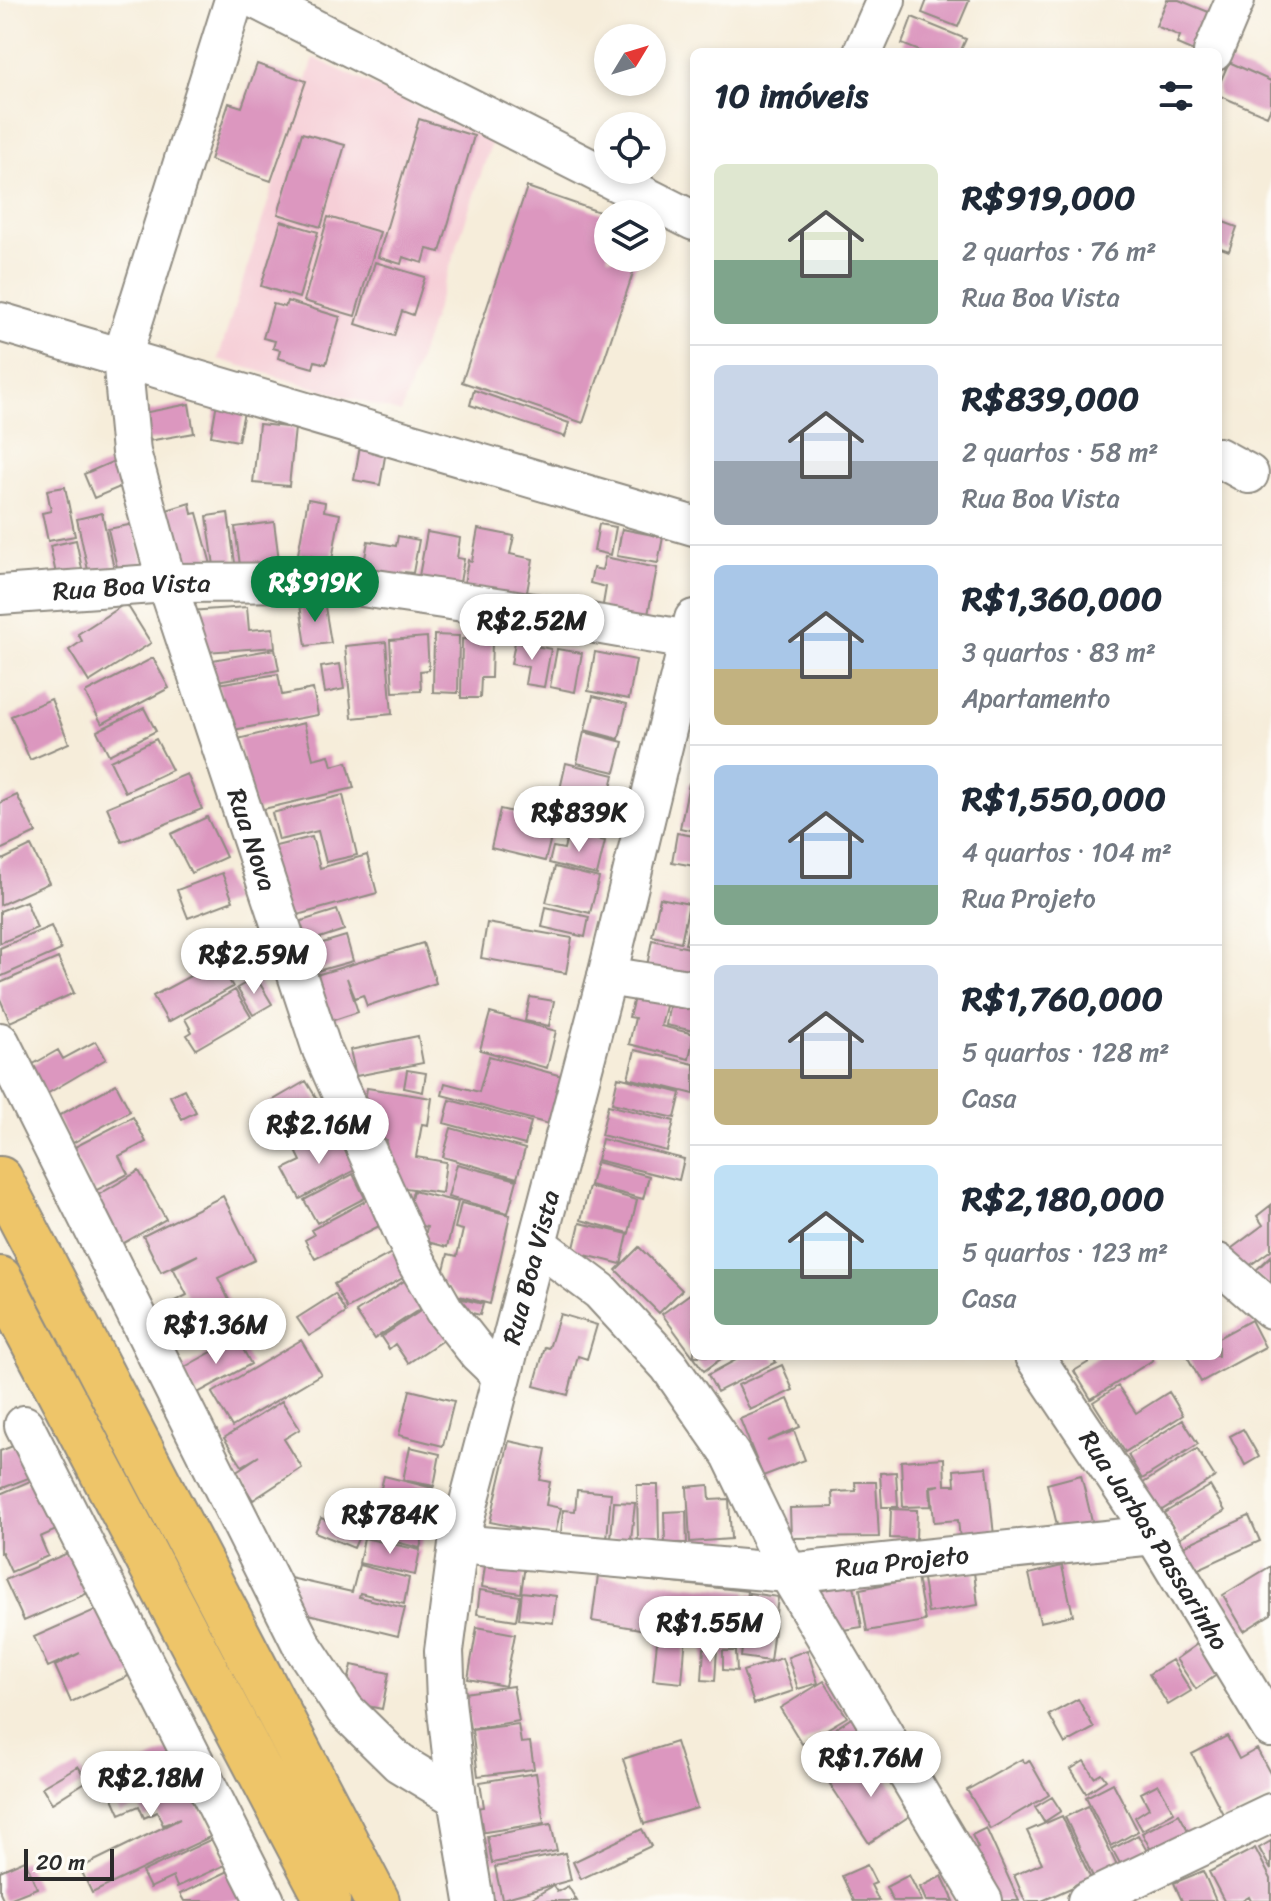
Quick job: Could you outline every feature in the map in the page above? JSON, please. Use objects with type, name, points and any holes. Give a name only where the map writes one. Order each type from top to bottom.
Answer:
[{"type":"main road","points":[[0,1179],[377,1901]]},
{"type":"main road","points":[[0,1279],[328,1901]]},
{"type":"street","points":[[122,357],[234,0]]},
{"type":"street","points":[[257,0],[690,219]]},
{"type":"street","points":[[865,48],[886,0]]},
{"type":"street","points":[[1215,48],[1235,0]]},
{"type":"street","points":[[0,322],[690,525]]},
{"type":"street","name":"Rua Nova","points":[[122,357],[131,452],[167,583],[322,1050],[416,1261],[444,1310],[478,1353],[501,1375]]},
{"type":"street","name":"Rua Boa Vista","points":[[0,595],[167,583],[328,582],[690,633]]},
{"type":"street","name":"Rua Boa Vista","points":[[474,1901],[457,1798],[446,1701],[444,1651],[458,1544],[690,645]]},
{"type":"street","points":[[607,976],[690,989]]},
{"type":"street","points":[[0,1042],[302,1645],[345,1710],[399,1763],[457,1798]]},
{"type":"street","points":[[537,1244],[600,1291],[669,1366],[731,1455],[788,1573],[983,1901]]},
{"type":"street","points":[[1222,1266],[1271,1309]]},
{"type":"street","name":"Rua Jarbas Passarinho","points":[[1037,1360],[1154,1535],[1271,1728]]},
{"type":"street","points":[[67,1405],[12,1429],[265,1901]]},
{"type":"street","name":"Rua Projeto","points":[[458,1544],[788,1573],[1154,1535]]},
{"type":"street","points":[[1087,1901],[1271,1813]]},
{"type":"shaded area","points":[[314,58],[492,141],[401,413],[218,359]]},
{"type":"building","points":[[927,0],[969,1],[958,27],[922,13]]},
{"type":"building","points":[[1167,0],[1179,0],[1221,17],[1199,48],[1177,44],[1180,36],[1156,26]]},
{"type":"building","points":[[912,17],[966,39],[962,48],[912,48],[902,44]]},
{"type":"building","points":[[1229,62],[1271,81],[1271,107],[1267,116],[1222,97],[1222,78]]},
{"type":"building","points":[[257,64],[306,81],[271,181],[210,160],[229,103],[242,107]]},
{"type":"building","points":[[419,119],[474,136],[440,252],[427,249],[423,263],[403,257],[401,264],[378,257]]},
{"type":"building","points":[[302,133],[345,145],[321,227],[278,214]]},
{"type":"building","points":[[527,187],[594,210],[594,272],[633,272],[583,423],[462,382]]},
{"type":"building","points":[[328,217],[380,232],[355,316],[304,301]]},
{"type":"building","points":[[281,221],[318,232],[299,298],[261,286]]},
{"type":"building","points":[[1222,221],[1237,227],[1229,251],[1222,248]]},
{"type":"building","points":[[375,262],[425,277],[413,315],[402,311],[394,336],[356,324]]},
{"type":"building","points":[[287,301],[340,317],[326,364],[315,361],[313,368],[278,358],[280,350],[273,348],[275,341],[263,338],[273,304],[285,307]]},
{"type":"building","points":[[474,390],[569,423],[565,437],[470,405]]},
{"type":"building","points":[[217,402],[245,407],[238,441],[211,436]]},
{"type":"building","points":[[189,404],[194,433],[148,441],[143,413]]},
{"type":"building","points":[[259,424],[295,428],[289,486],[253,483]]},
{"type":"building","points":[[360,446],[386,451],[380,485],[354,480]]},
{"type":"building","points":[[121,458],[132,482],[94,498],[84,474]]},
{"type":"building","points":[[65,487],[75,536],[48,541],[42,513],[51,511],[47,490]]},
{"type":"building","points":[[308,499],[325,502],[324,511],[340,514],[332,560],[298,554]]},
{"type":"building","points":[[190,503],[192,514],[197,513],[212,568],[177,577],[160,512]]},
{"type":"building","points":[[102,513],[116,578],[91,584],[77,519]]},
{"type":"building","points":[[228,513],[236,570],[215,573],[207,516]]},
{"type":"building","points":[[274,522],[280,568],[241,573],[235,527]]},
{"type":"building","points":[[134,524],[146,578],[121,584],[108,529]]},
{"type":"building","points":[[599,524],[616,527],[611,555],[594,551]]},
{"type":"building","points":[[478,529],[514,536],[510,554],[533,559],[524,608],[462,596],[468,560],[472,561]]},
{"type":"building","points":[[622,529],[663,537],[658,563],[617,556]]},
{"type":"building","points":[[427,532],[460,538],[457,558],[464,559],[458,594],[417,587]]},
{"type":"building","points":[[398,536],[419,540],[413,573],[405,572],[403,582],[362,575],[368,541],[396,546]]},
{"type":"building","points":[[76,540],[85,583],[59,588],[50,546]]},
{"type":"building","points":[[605,557],[657,568],[645,630],[600,622],[606,587],[590,583],[593,568],[602,570]]},
{"type":"building","points":[[324,601],[331,643],[306,646],[300,605]]},
{"type":"building","points":[[126,603],[151,643],[89,682],[69,650],[82,641],[78,634]]},
{"type":"building","points":[[247,607],[249,630],[273,628],[275,647],[192,653],[189,611]]},
{"type":"building","points":[[434,635],[459,636],[458,693],[433,692]]},
{"type":"building","points":[[427,637],[429,670],[420,671],[421,691],[393,692],[390,640]]},
{"type":"building","points":[[462,639],[492,640],[491,678],[481,678],[480,698],[461,698]]},
{"type":"building","points":[[386,642],[392,714],[352,718],[345,646]]},
{"type":"building","points":[[515,642],[551,649],[544,687],[525,684],[528,667],[511,664]]},
{"type":"building","points":[[275,649],[279,670],[211,682],[207,661]]},
{"type":"building","points":[[557,649],[582,653],[575,692],[550,687]]},
{"type":"building","points":[[595,652],[636,660],[629,699],[588,691]]},
{"type":"building","points":[[153,658],[169,688],[102,724],[85,693]]},
{"type":"building","points":[[340,664],[344,689],[325,693],[321,667]]},
{"type":"building","points":[[278,674],[282,695],[313,689],[318,715],[227,731],[218,684]]},
{"type":"building","points":[[593,696],[627,704],[619,739],[585,730]]},
{"type":"building","points":[[51,699],[69,743],[30,760],[11,716]]},
{"type":"building","points":[[144,708],[156,731],[109,755],[97,731]]},
{"type":"building","points":[[304,723],[313,759],[329,755],[332,766],[347,762],[354,788],[255,811],[238,739]]},
{"type":"building","points":[[584,732],[623,742],[615,772],[577,763]]},
{"type":"building","points":[[156,739],[172,770],[125,792],[110,761]]},
{"type":"building","points":[[566,763],[614,775],[606,810],[558,798]]},
{"type":"building","points":[[187,774],[202,809],[122,842],[107,807]]},
{"type":"building","points":[[689,783],[690,783],[690,830],[680,828]]},
{"type":"building","points":[[17,795],[36,833],[0,850],[0,803]]},
{"type":"building","points":[[343,795],[357,855],[326,862],[318,831],[279,840],[272,813]]},
{"type":"building","points":[[576,805],[610,814],[603,837],[570,827]]},
{"type":"building","points":[[500,809],[555,822],[545,861],[491,848]]},
{"type":"building","points":[[207,817],[226,857],[191,873],[171,834]]},
{"type":"building","points":[[568,832],[605,841],[597,875],[549,863],[553,847],[564,849]]},
{"type":"building","points":[[677,833],[690,835],[690,865],[672,862]]},
{"type":"building","points":[[312,837],[320,868],[367,855],[377,893],[279,920],[260,850]]},
{"type":"building","points":[[31,846],[49,883],[0,905],[0,861]]},
{"type":"building","points":[[555,867],[599,878],[590,913],[546,902]]},
{"type":"building","points":[[222,873],[233,901],[188,918],[177,890]]},
{"type":"building","points":[[660,898],[689,904],[681,942],[652,936]]},
{"type":"building","points":[[26,901],[37,928],[0,943],[0,911]]},
{"type":"building","points":[[546,907],[589,917],[585,937],[542,927]]},
{"type":"building","points":[[337,910],[344,930],[295,946],[289,925]]},
{"type":"building","points":[[690,922],[690,945],[685,944]]},
{"type":"building","points":[[487,923],[572,938],[566,973],[481,958]]},
{"type":"building","points":[[51,926],[61,950],[0,977],[0,948]]},
{"type":"building","points":[[346,936],[353,961],[303,975],[296,951]]},
{"type":"building","points":[[652,940],[690,948],[690,980],[646,971]]},
{"type":"building","points":[[423,943],[436,983],[367,1006],[363,995],[355,998],[347,978],[358,1012],[328,1022],[313,976]]},
{"type":"building","points":[[58,958],[74,993],[10,1022],[0,999],[0,983]]},
{"type":"building","points":[[218,961],[233,987],[168,1022],[153,996]]},
{"type":"building","points":[[256,977],[272,1004],[253,1015],[237,988]]},
{"type":"building","points":[[235,990],[251,1017],[196,1049],[187,1035],[192,1032],[185,1019]]},
{"type":"building","points":[[635,994],[667,1002],[661,1026],[690,1033],[689,1059],[629,1044],[635,1018],[629,1017]]},
{"type":"building","points":[[530,997],[554,1001],[549,1026],[525,1021]]},
{"type":"building","points":[[670,1001],[690,1005],[690,1030],[666,1025]]},
{"type":"building","points":[[490,1013],[556,1031],[547,1068],[480,1050]]},
{"type":"building","points":[[418,1036],[423,1063],[356,1076],[350,1050]]},
{"type":"building","points":[[96,1041],[106,1059],[45,1095],[28,1067],[58,1050],[63,1059]]},
{"type":"building","points":[[635,1050],[690,1063],[690,1093],[628,1078]]},
{"type":"building","points":[[489,1056],[569,1078],[556,1126],[442,1095],[445,1083],[479,1092]]},
{"type":"building","points":[[407,1070],[426,1073],[423,1092],[404,1088]]},
{"type":"building","points":[[618,1077],[681,1093],[675,1118],[612,1103]]},
{"type":"building","points":[[306,1081],[328,1117],[285,1143],[263,1106]]},
{"type":"building","points":[[116,1084],[130,1111],[71,1144],[56,1117]]},
{"type":"building","points":[[367,1088],[432,1098],[428,1125],[422,1124],[416,1157],[446,1162],[442,1193],[398,1187],[399,1174],[389,1174],[385,1152],[387,1140],[375,1138],[378,1117],[363,1114]]},
{"type":"building","points":[[184,1089],[196,1112],[182,1119],[170,1096]]},
{"type":"building","points":[[450,1100],[531,1122],[525,1145],[444,1123]]},
{"type":"building","points":[[608,1105],[674,1121],[667,1151],[601,1135]]},
{"type":"building","points":[[133,1117],[146,1142],[119,1156],[128,1174],[93,1192],[71,1149]]},
{"type":"building","points":[[451,1128],[525,1149],[517,1178],[443,1157]]},
{"type":"building","points":[[323,1135],[329,1145],[341,1139],[357,1169],[300,1199],[284,1169],[301,1161],[295,1149]]},
{"type":"building","points":[[602,1139],[684,1159],[679,1180],[597,1160]]},
{"type":"building","points":[[596,1162],[649,1176],[643,1199],[590,1185]]},
{"type":"building","points":[[457,1164],[517,1180],[508,1213],[448,1197]]},
{"type":"building","points":[[139,1171],[166,1219],[120,1245],[93,1198]]},
{"type":"building","points":[[353,1174],[365,1198],[317,1223],[304,1200]]},
{"type":"building","points":[[589,1187],[637,1200],[629,1233],[581,1220]]},
{"type":"building","points":[[413,1191],[458,1202],[447,1247],[424,1241],[427,1227],[413,1224],[416,1213],[408,1212]]},
{"type":"building","points":[[223,1196],[255,1260],[218,1278],[230,1302],[166,1333],[155,1311],[187,1295],[173,1268],[198,1255],[161,1272],[143,1236]]},
{"type":"building","points":[[369,1199],[383,1224],[315,1259],[305,1240],[314,1235],[311,1230]]},
{"type":"building","points":[[461,1203],[510,1215],[490,1304],[455,1295],[441,1282],[448,1254],[457,1256],[463,1230],[455,1228]]},
{"type":"building","points":[[1271,1205],[1271,1250],[1238,1274],[1224,1254],[1263,1225],[1257,1216]]},
{"type":"building","points":[[580,1223],[628,1234],[621,1264],[573,1252]]},
{"type":"building","points":[[639,1247],[682,1290],[659,1313],[616,1270]]},
{"type":"building","points":[[395,1251],[408,1275],[347,1309],[334,1284]]},
{"type":"building","points":[[1271,1256],[1271,1288],[1253,1273]]},
{"type":"building","points":[[409,1278],[426,1305],[374,1339],[356,1312]]},
{"type":"building","points":[[335,1294],[346,1313],[309,1336],[297,1318]]},
{"type":"building","points":[[690,1294],[690,1352],[662,1314]]},
{"type":"building","points":[[458,1298],[483,1304],[480,1315],[456,1309]]},
{"type":"building","points":[[428,1306],[449,1336],[408,1363],[395,1344],[389,1349],[381,1337]]},
{"type":"building","points":[[560,1314],[597,1325],[587,1359],[578,1356],[568,1395],[534,1386],[545,1347],[549,1348]]},
{"type":"building","points":[[1251,1320],[1265,1347],[1201,1382],[1189,1360],[1222,1360],[1222,1336]]},
{"type":"building","points":[[237,1338],[251,1364],[196,1394],[181,1369]]},
{"type":"building","points":[[301,1340],[321,1374],[232,1427],[212,1393]]},
{"type":"building","points":[[696,1360],[719,1360],[704,1371]]},
{"type":"building","points":[[736,1360],[776,1362],[717,1392],[708,1375]]},
{"type":"building","points":[[1092,1360],[1153,1360],[1091,1399],[1074,1371]]},
{"type":"building","points":[[782,1365],[793,1390],[750,1410],[738,1385]]},
{"type":"building","points":[[1118,1386],[1136,1413],[1169,1392],[1183,1415],[1125,1452],[1093,1402]]},
{"type":"building","points":[[410,1390],[454,1401],[443,1446],[399,1435]]},
{"type":"building","points":[[788,1399],[800,1427],[767,1441],[794,1431],[805,1460],[763,1476],[740,1419]]},
{"type":"building","points":[[282,1401],[300,1429],[284,1439],[302,1468],[253,1500],[235,1472],[259,1456],[242,1466],[224,1438]]},
{"type":"building","points":[[1183,1420],[1198,1444],[1142,1479],[1128,1455]]},
{"type":"building","points":[[1243,1429],[1259,1457],[1245,1465],[1230,1436]]},
{"type":"building","points":[[26,1441],[39,1474],[0,1489],[0,1451]]},
{"type":"building","points":[[509,1441],[546,1449],[540,1480],[550,1482],[546,1505],[561,1508],[555,1535],[490,1522]]},
{"type":"building","points":[[410,1447],[440,1454],[434,1486],[403,1480]]},
{"type":"building","points":[[1197,1449],[1215,1477],[1157,1513],[1140,1485]]},
{"type":"building","points":[[944,1458],[945,1485],[955,1485],[954,1470],[987,1467],[994,1536],[960,1539],[958,1520],[934,1522],[931,1487],[940,1485],[930,1486],[931,1506],[903,1507],[901,1461]]},
{"type":"building","points":[[896,1472],[898,1507],[882,1507],[880,1473]]},
{"type":"building","points":[[1081,1475],[1093,1525],[1059,1533],[1047,1484]]},
{"type":"building","points":[[384,1476],[433,1488],[427,1513],[378,1500]]},
{"type":"building","points":[[37,1478],[61,1528],[40,1537],[48,1556],[11,1572],[0,1553],[0,1494]]},
{"type":"building","points":[[855,1482],[876,1482],[879,1537],[791,1538],[790,1508],[833,1507],[832,1492],[856,1491]]},
{"type":"building","points":[[637,1485],[658,1485],[659,1541],[638,1542]]},
{"type":"building","points":[[709,1485],[710,1500],[729,1499],[731,1539],[690,1542],[687,1487]]},
{"type":"building","points":[[1210,1486],[1225,1511],[1179,1538],[1164,1513]]},
{"type":"building","points":[[577,1490],[611,1493],[607,1539],[561,1534],[563,1510],[575,1511]]},
{"type":"building","points":[[365,1498],[429,1515],[420,1548],[356,1532]]},
{"type":"building","points":[[614,1502],[635,1503],[631,1540],[611,1538]]},
{"type":"building","points":[[891,1509],[917,1510],[916,1539],[890,1538]]},
{"type":"building","points":[[686,1511],[687,1543],[665,1543],[664,1512]]},
{"type":"building","points":[[1249,1516],[1260,1541],[1190,1573],[1179,1548]]},
{"type":"building","points":[[321,1518],[360,1534],[354,1548],[315,1532]]},
{"type":"building","points":[[364,1538],[420,1550],[415,1575],[359,1563]]},
{"type":"building","points":[[77,1549],[95,1590],[24,1621],[5,1580]]},
{"type":"building","points":[[486,1559],[525,1565],[521,1593],[482,1587]]},
{"type":"building","points":[[359,1565],[409,1578],[404,1604],[360,1593],[359,1597],[405,1608],[398,1636],[292,1610],[286,1577],[352,1592]]},
{"type":"building","points":[[1062,1566],[1073,1615],[1040,1622],[1029,1574]]},
{"type":"building","points":[[1271,1566],[1271,1614],[1244,1631],[1223,1595]]},
{"type":"building","points":[[974,1572],[978,1605],[928,1613],[923,1579]]},
{"type":"building","points":[[598,1575],[747,1591],[741,1646],[686,1635],[682,1683],[653,1680],[658,1632],[592,1621]]},
{"type":"building","points":[[917,1578],[925,1621],[867,1631],[860,1589]]},
{"type":"building","points":[[854,1585],[862,1627],[824,1633],[817,1591]]},
{"type":"building","points":[[480,1590],[520,1596],[516,1620],[477,1614]]},
{"type":"building","points":[[522,1592],[556,1596],[553,1623],[519,1619]]},
{"type":"building","points":[[749,1593],[778,1597],[770,1661],[741,1657]]},
{"type":"building","points":[[104,1606],[135,1673],[71,1702],[55,1666],[80,1653],[48,1667],[34,1637]]},
{"type":"building","points":[[477,1627],[515,1634],[505,1686],[468,1679]]},
{"type":"building","points":[[1200,1642],[1221,1672],[1196,1689],[1176,1659]]},
{"type":"building","points":[[704,1648],[717,1649],[715,1681],[702,1680]]},
{"type":"building","points":[[807,1650],[818,1683],[798,1689],[788,1657]]},
{"type":"building","points":[[723,1651],[736,1651],[737,1671],[723,1670]]},
{"type":"building","points":[[782,1658],[793,1691],[754,1704],[743,1671]]},
{"type":"building","points":[[1172,1660],[1191,1691],[1168,1705],[1149,1674]]},
{"type":"building","points":[[352,1665],[389,1673],[382,1709],[344,1701]]},
{"type":"building","points":[[824,1681],[847,1717],[802,1744],[780,1708]]},
{"type":"building","points":[[513,1686],[519,1721],[470,1729],[464,1693]]},
{"type":"building","points":[[1078,1699],[1094,1728],[1065,1744],[1049,1715]]},
{"type":"building","points":[[853,1717],[875,1751],[839,1774],[829,1759],[821,1764],[809,1746]]},
{"type":"building","points":[[518,1724],[521,1743],[530,1742],[534,1769],[478,1776],[472,1730]]},
{"type":"building","points":[[1227,1736],[1239,1759],[1257,1749],[1271,1775],[1271,1797],[1226,1820],[1192,1754]]},
{"type":"building","points":[[676,1742],[697,1808],[644,1824],[623,1759]]},
{"type":"building","points":[[173,1749],[212,1836],[92,1893],[80,1868],[180,1819],[163,1825],[157,1812],[144,1818],[139,1806],[120,1814],[105,1780]]},
{"type":"building","points":[[873,1756],[911,1815],[869,1843],[830,1784]]},
{"type":"building","points":[[1022,1759],[1025,1763],[1029,1760],[1049,1795],[990,1829],[967,1790]]},
{"type":"building","points":[[1084,1761],[1094,1777],[1101,1773],[1106,1780],[1086,1793],[1071,1769]]},
{"type":"building","points":[[78,1766],[87,1781],[52,1803],[42,1787]]},
{"type":"building","points":[[536,1773],[544,1823],[472,1834],[468,1809],[484,1807],[480,1782]]},
{"type":"building","points":[[1113,1783],[1138,1831],[1111,1846],[1086,1797]]},
{"type":"building","points":[[1158,1784],[1174,1812],[1142,1830],[1135,1817],[1149,1808],[1141,1793]]},
{"type":"building","points":[[1052,1797],[1061,1811],[1044,1822],[1035,1807]]},
{"type":"building","points":[[1088,1806],[1119,1870],[1095,1881],[1065,1817]]},
{"type":"building","points":[[1179,1814],[1190,1834],[1153,1854],[1142,1833]]},
{"type":"building","points":[[1062,1816],[1091,1879],[1042,1901],[1025,1901],[1014,1875],[1042,1863],[1027,1831]]},
{"type":"building","points":[[551,1824],[557,1851],[492,1863],[487,1836]]},
{"type":"building","points":[[986,1828],[1019,1901],[996,1901],[963,1855],[978,1848],[972,1835]]},
{"type":"building","points":[[642,1829],[651,1846],[581,1879],[573,1862]]},
{"type":"building","points":[[1138,1835],[1148,1853],[1122,1867],[1112,1849]]},
{"type":"building","points":[[212,1839],[225,1865],[177,1887],[173,1877],[150,1888],[142,1872]]},
{"type":"building","points":[[1271,1841],[1271,1870],[1259,1848]]},
{"type":"building","points":[[1255,1848],[1271,1879],[1271,1901],[1251,1901],[1249,1897],[1242,1901],[1224,1901],[1209,1872]]},
{"type":"building","points":[[565,1853],[571,1880],[502,1899],[495,1867]]},
{"type":"building","points":[[25,1860],[37,1888],[4,1901],[0,1892],[0,1871]]},
{"type":"building","points":[[867,1865],[876,1883],[871,1885],[879,1901],[854,1901],[842,1876]]},
{"type":"building","points":[[235,1868],[245,1901],[184,1901],[180,1894]]},
{"type":"building","points":[[1203,1871],[1216,1901],[1182,1901],[1174,1883]]},
{"type":"building","points":[[909,1875],[922,1901],[893,1901],[886,1887]]},
{"type":"building","points":[[942,1876],[954,1901],[926,1901],[920,1887]]},
{"type":"building","points":[[553,1886],[557,1892],[568,1886],[577,1901],[527,1901]]}]
